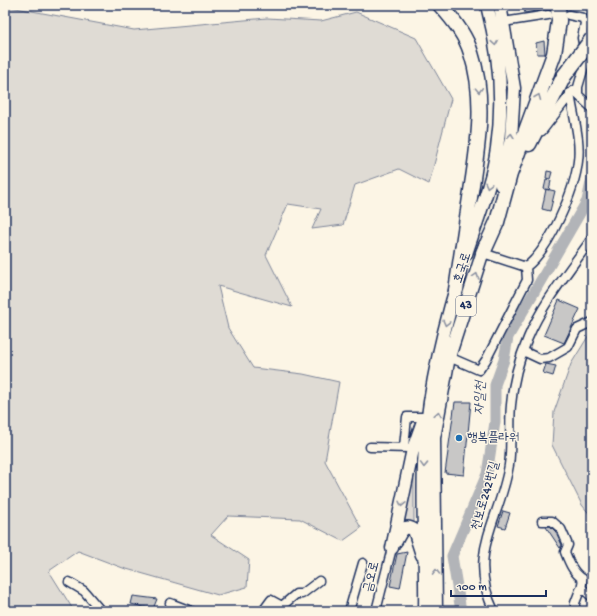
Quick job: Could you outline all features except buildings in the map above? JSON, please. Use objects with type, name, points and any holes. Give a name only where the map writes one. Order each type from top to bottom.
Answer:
[{"type":"highway","points":[[440,5],[456,24],[471,52],[478,78],[480,115],[475,167],[456,290]]},
{"type":"highway","points":[[497,222],[516,154],[554,54],[559,21],[558,5]]},
{"type":"highway","points":[[483,253],[535,130],[564,76],[592,39]]},
{"type":"main road","name":"호국로","points":[[425,611],[426,566],[424,466],[432,385],[447,320],[484,199],[497,149],[501,114],[500,82],[487,5]]},
{"type":"main road","name":"호국로","points":[[436,611],[434,438],[450,357],[483,253],[511,139],[514,88],[500,5]]},
{"type":"main road","points":[[392,548],[409,448],[424,417],[432,385]]},
{"type":"main road","points":[[392,548],[401,530],[411,528],[414,530],[426,566]]},
{"type":"street","points":[[503,22],[548,15]]},
{"type":"street","points":[[569,15],[580,16],[583,18],[585,23],[582,38],[586,60],[578,87],[578,95],[592,108]]},
{"type":"street","points":[[526,150],[570,94],[578,87]]},
{"type":"street","points":[[526,267],[532,263],[554,230],[568,200],[576,176],[579,159],[570,94]]},
{"type":"street","name":"천보로242번길","points":[[494,611],[485,586],[483,556],[485,541],[503,490],[509,465],[510,405],[516,374],[523,350],[538,318],[592,238]]},
{"type":"street","points":[[483,253],[526,267]]},
{"type":"street","points":[[450,357],[479,370],[486,360],[527,280],[526,267]]},
{"type":"street","points":[[523,350],[540,359],[549,358],[568,347],[577,329],[592,322]]},
{"type":"street","points":[[370,447],[409,448],[407,417],[424,417]]},
{"type":"street","points":[[542,520],[552,521],[561,529],[568,545],[565,552],[568,561],[577,576],[583,579],[581,589],[578,592],[575,611]]},
{"type":"street","name":"금오로","points":[[376,611],[392,548]]},
{"type":"street","points":[[349,611],[363,563]]},
{"type":"street","points":[[263,611],[271,600],[282,606],[296,594],[302,594],[320,581]]},
{"type":"street","points":[[69,582],[84,591],[100,611]]},
{"type":"street","points":[[581,589],[592,596]]},
{"type":"street","points":[[170,603],[191,611]]},
{"type":"shaded area","points":[[5,6],[134,30],[267,18],[321,21],[356,12],[416,38],[451,99],[429,184],[399,169],[355,185],[343,225],[312,229],[321,209],[288,204],[266,255],[292,307],[218,286],[228,328],[253,368],[303,374],[339,382],[325,461],[361,528],[343,541],[300,519],[228,516],[211,535],[249,560],[247,587],[218,595],[123,568],[78,551],[49,571],[74,611],[5,611]]},
{"type":"shaded area","points":[[592,330],[592,517],[582,505],[552,445],[554,412],[571,364]]},
{"type":"shaded area","points":[[414,468],[414,526],[403,525]]},
{"type":"waterway","name":"자일천","points":[[461,611],[452,556],[487,474],[495,422],[495,385],[504,360],[508,337],[587,201],[592,178]]},
{"type":"place","name":"행복플라워","points":[[459,438]]}]
